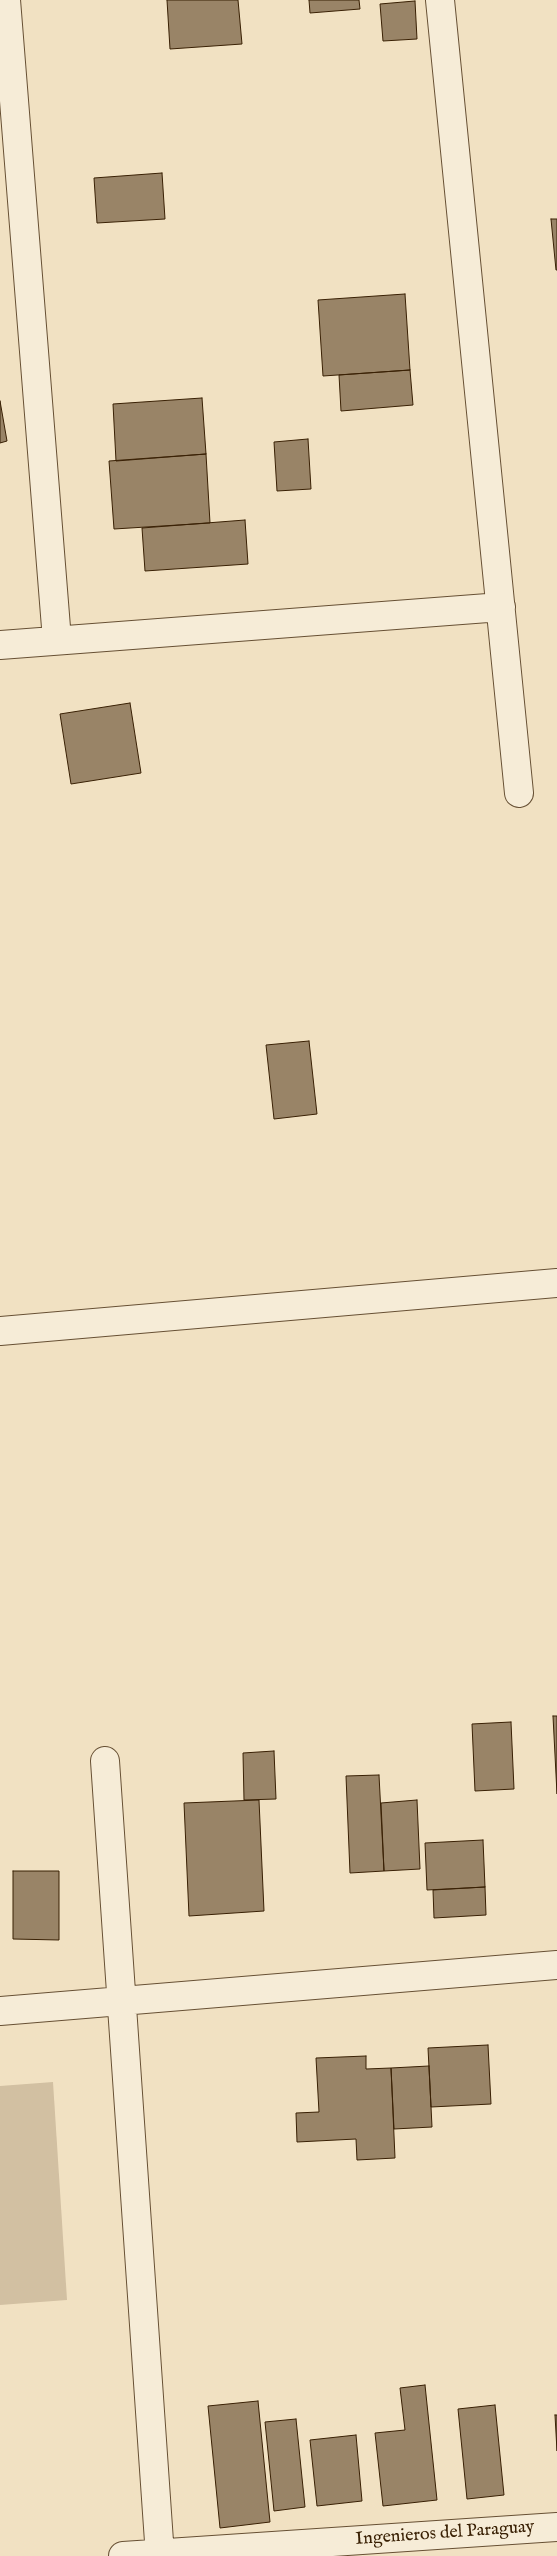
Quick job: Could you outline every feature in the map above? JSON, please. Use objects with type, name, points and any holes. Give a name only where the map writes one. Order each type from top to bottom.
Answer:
[{"type":"street","points":[[6,0],[58,640]]},
{"type":"street","points":[[440,0],[519,793]]},
{"type":"street","points":[[0,644],[501,607]]},
{"type":"street","points":[[0,1331],[557,1283]]},
{"type":"street","points":[[105,1761],[160,2555]]},
{"type":"street","points":[[0,2011],[557,1965]]},
{"type":"street","name":"Ingenieros del Paraguay","points":[[123,2556],[557,2527]]},
{"type":"shaded area","points":[[53,2082],[67,2300],[0,2305],[0,2086]]},
{"type":"building","points":[[167,0],[238,0],[242,44],[170,49]]},
{"type":"building","points":[[309,0],[359,0],[360,9],[310,13]]},
{"type":"building","points":[[415,1],[417,39],[383,41],[380,4]]},
{"type":"building","points":[[162,173],[165,219],[97,223],[94,178]]},
{"type":"building","points":[[551,219],[557,219],[557,270],[556,270]]},
{"type":"building","points":[[405,294],[410,370],[323,376],[318,300]]},
{"type":"building","points":[[410,370],[413,405],[341,411],[339,375]]},
{"type":"building","points":[[202,398],[206,454],[116,461],[113,404]]},
{"type":"building","points":[[0,401],[7,441],[0,443]]},
{"type":"building","points":[[308,439],[311,489],[277,491],[274,442]]},
{"type":"building","points":[[206,454],[210,523],[114,529],[109,461]]},
{"type":"building","points":[[245,520],[248,564],[145,571],[142,528]]},
{"type":"building","points":[[130,703],[141,773],[71,784],[60,714]]},
{"type":"building","points":[[309,1041],[317,1114],[274,1119],[266,1045]]},
{"type":"building","points":[[553,1716],[557,1716],[557,1794]]},
{"type":"building","points":[[511,1722],[514,1789],[475,1791],[472,1724]]},
{"type":"building","points":[[274,1751],[276,1799],[244,1800],[243,1753]]},
{"type":"building","points":[[379,1775],[384,1871],[350,1873],[346,1776]]},
{"type":"building","points":[[259,1800],[264,1911],[189,1916],[184,1803]]},
{"type":"building","points":[[417,1800],[420,1869],[384,1871],[381,1803]]},
{"type":"building","points":[[483,1840],[485,1887],[427,1890],[425,1843]]},
{"type":"building","points":[[13,1871],[59,1871],[59,1940],[13,1939]]},
{"type":"building","points":[[485,1887],[486,1915],[434,1918],[433,1890]]},
{"type":"building","points":[[488,2045],[491,2104],[431,2107],[428,2048]]},
{"type":"building","points":[[366,2056],[366,2069],[391,2068],[395,2158],[357,2160],[356,2139],[297,2142],[296,2113],[319,2112],[316,2058]]},
{"type":"building","points":[[429,2066],[432,2127],[394,2129],[391,2068]]},
{"type":"building","points":[[425,2385],[437,2500],[383,2506],[375,2433],[405,2430],[400,2388]]},
{"type":"building","points":[[258,2401],[270,2522],[220,2528],[208,2406]]},
{"type":"building","points":[[495,2405],[504,2495],[467,2499],[458,2409]]},
{"type":"building","points":[[555,2415],[557,2415],[557,2451]]},
{"type":"building","points":[[296,2419],[305,2507],[274,2511],[265,2422]]},
{"type":"building","points":[[356,2435],[362,2501],[317,2506],[310,2440]]}]
